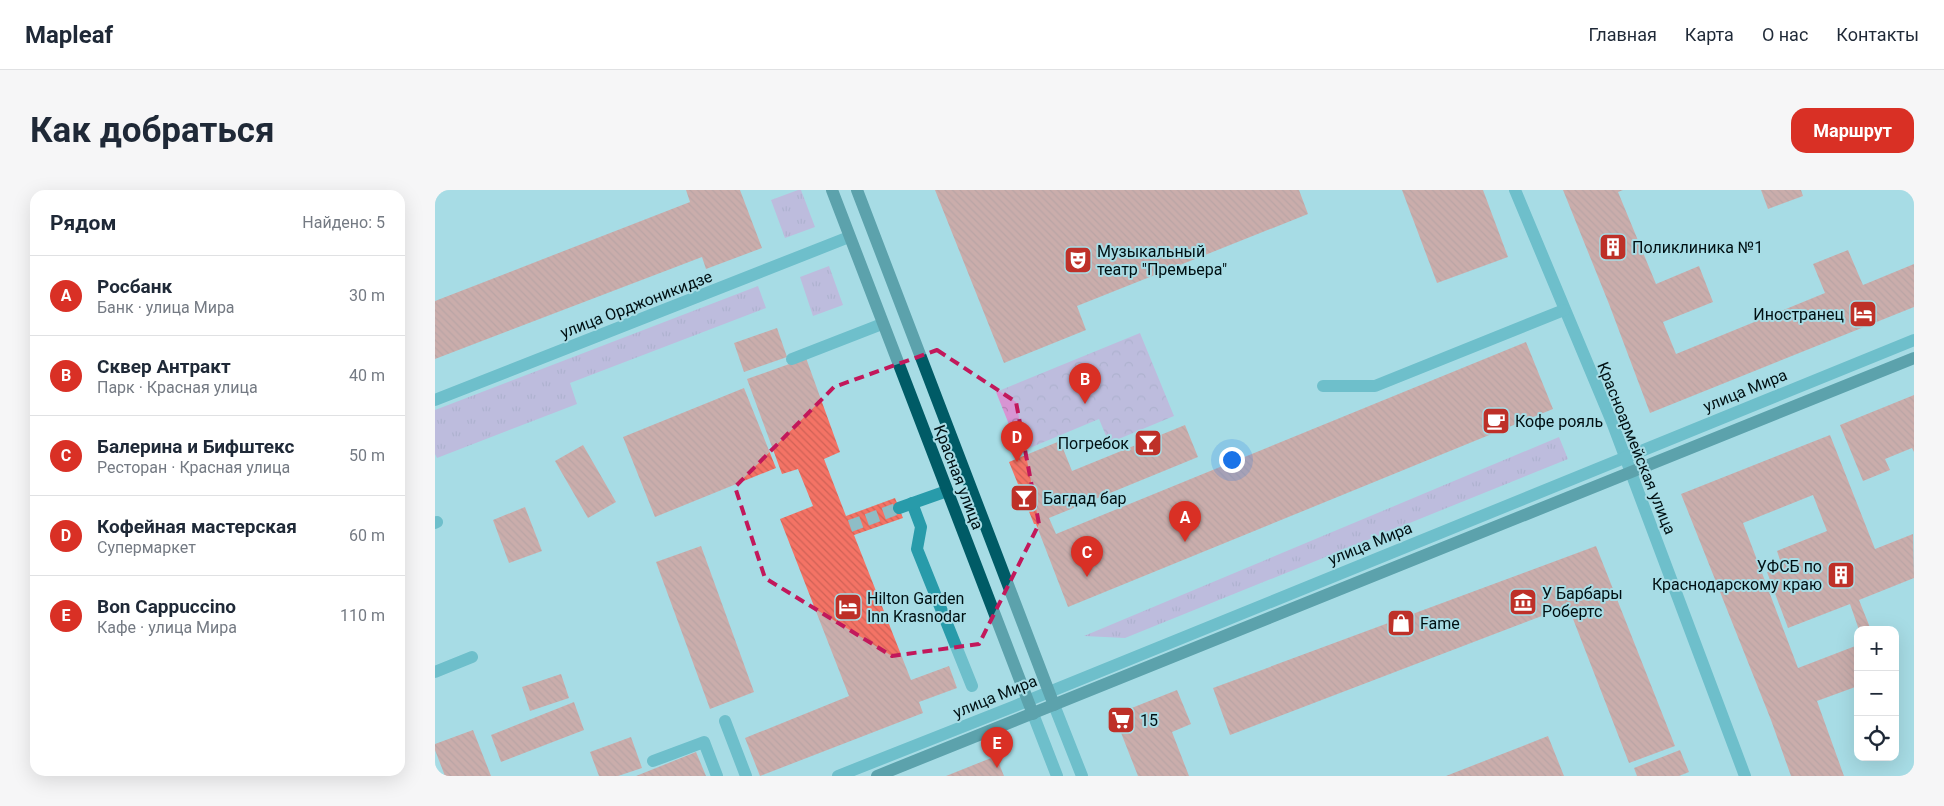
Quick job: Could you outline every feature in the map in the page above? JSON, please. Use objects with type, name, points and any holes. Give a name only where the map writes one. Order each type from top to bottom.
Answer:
[{"type":"main road","name":"Красная улица","points":[[831,190],[1033,714]]},
{"type":"main road","name":"Красная улица","points":[[857,190],[1054,705]]},
{"type":"main road","name":"улица Мира","points":[[877,776],[1914,358]]},
{"type":"street","name":"Красноармейская улица","points":[[1515,190],[1625,456],[1745,776]]},
{"type":"street","name":"улица Орджоникидзе","points":[[435,400],[849,237]]},
{"type":"street","points":[[1323,386],[1375,386],[1564,310]]},
{"type":"street","points":[[792,359],[882,324]]},
{"type":"street","name":"улица Мира","points":[[838,776],[1028,701],[1625,456],[1914,340]]},
{"type":"street","points":[[899,508],[947,491]]},
{"type":"street","points":[[912,503],[921,527],[917,549],[972,686]]},
{"type":"street","points":[[435,672],[472,657]]},
{"type":"street","name":"Красная улица","points":[[1054,705],[1082,776]]},
{"type":"street","name":"Красная улица","points":[[1033,714],[1057,776]]},
{"type":"street","points":[[725,721],[746,776]]},
{"type":"street","points":[[653,761],[704,742],[717,776]]},
{"type":"highlighted area","points":[[937,350],[1016,402],[1039,524],[979,644],[892,656],[765,578],[735,487],[834,387]]},
{"type":"green space","points":[[801,190],[815,227],[785,238],[771,200]]},
{"type":"green space","points":[[829,266],[843,305],[813,316],[800,277]]},
{"type":"green space","points":[[758,286],[766,308],[570,383],[577,404],[437,458],[435,454],[435,410]]},
{"type":"green space","points":[[1140,333],[1174,416],[1109,443],[1099,419],[1020,452],[996,392]]},
{"type":"green space","points":[[1559,437],[1568,459],[1125,638],[1084,636]]},
{"type":"building","points":[[686,190],[740,190],[762,248],[706,269],[702,257],[435,359],[435,301],[690,202]]},
{"type":"building","name":"Музыкальный театр \"Премьера\"","points":[[935,190],[1299,190],[1308,214],[1077,306],[1086,330],[1004,363]]},
{"type":"building","points":[[1402,190],[1483,190],[1508,257],[1437,283]]},
{"type":"building","points":[[1563,190],[1623,190],[1618,192],[1656,284],[1699,266],[1713,302],[1663,322],[1676,354],[1825,293],[1813,264],[1848,250],[1863,285],[1914,264],[1914,307],[1650,413]]},
{"type":"building","points":[[1761,190],[1801,190],[1803,196],[1768,209]]},
{"type":"building","points":[[777,328],[787,357],[744,372],[734,343]]},
{"type":"building","points":[[1526,342],[1553,409],[1068,607],[1036,524],[1034,524],[1009,462],[1060,441],[1072,471],[1185,425],[1198,457],[1049,518],[1056,534]]},
{"type":"building","name":"Hilton Garden Inn Krasnodar","points":[[806,358],[840,452],[824,459],[846,516],[895,498],[903,518],[854,535],[911,680],[949,666],[957,688],[919,702],[923,713],[760,776],[745,738],[849,696],[780,519],[813,506],[798,469],[782,474],[747,379]]},
{"type":"building","points":[[744,388],[776,468],[655,517],[623,437]]},
{"type":"building","points":[[1914,395],[1914,452],[1912,448],[1885,459],[1890,470],[1863,481],[1840,425]]},
{"type":"building","name":"УФСБ по Краснодарскому краю","points":[[1830,435],[1875,549],[1913,534],[1914,578],[1859,600],[1869,626],[1858,626],[1850,604],[1788,628],[1767,572],[1782,566],[1777,551],[1827,531],[1813,495],[1743,523],[1798,668],[1854,647],[1854,687],[1817,701],[1844,776],[1791,776],[1771,720],[1681,494]]},
{"type":"building","points":[[583,445],[616,502],[588,518],[555,461]]},
{"type":"building","points":[[525,507],[542,551],[509,563],[493,520]]},
{"type":"building","points":[[701,546],[754,692],[710,709],[656,562]]},
{"type":"building","points":[[1596,546],[1675,746],[1629,763],[1568,606],[1230,735],[1213,688]]},
{"type":"building","points":[[561,674],[569,698],[530,711],[522,687]]},
{"type":"building","points":[[1177,690],[1191,724],[1172,732],[1189,776],[1138,776],[1114,715]]},
{"type":"building","points":[[574,702],[584,730],[501,762],[491,735]]},
{"type":"building","points":[[473,730],[491,776],[445,776],[435,750],[435,744]]},
{"type":"building","points":[[1548,736],[1564,776],[1446,776]]},
{"type":"building","points":[[631,737],[642,768],[618,776],[599,776],[590,752]]},
{"type":"building","points":[[1680,750],[1689,772],[1679,776],[1637,776],[1634,768]]},
{"type":"building","points":[[696,752],[706,776],[636,776]]},
{"type":"building","points":[[996,756],[1004,776],[946,776]]},
{"type":"tunnel","points":[[850,526],[899,508]]},
{"type":"place","name":"Поликлиника №1","points":[[1613,247]]},
{"type":"place","name":"Музыкальный театр \"Премьера\"","points":[[1078,260]]},
{"type":"place","name":"Иностранец","points":[[1863,314]]},
{"type":"place","name":"Сквер Антракт","points":[[1085,404]]},
{"type":"place","name":"Кофе рояль","points":[[1496,421]]},
{"type":"place","name":"Погребок","points":[[1148,443]]},
{"type":"place","name":"Кофейная мастерская","points":[[1017,462]]},
{"type":"place","name":"Багдад бар","points":[[1024,498]]},
{"type":"place","name":"Росбанк","points":[[1185,542]]},
{"type":"place","name":"УФСБ по Краснодарскому краю","points":[[1841,575]]},
{"type":"place","name":"Балерина и Бифштекс","points":[[1087,577]]},
{"type":"place","name":"У Барбары Робертс","points":[[1523,602]]},
{"type":"place","name":"Hilton Garden Inn Krasnodar","points":[[848,607]]},
{"type":"place","name":"Fame","points":[[1401,623]]},
{"type":"place","name":"15","points":[[1121,720]]},
{"type":"place","name":"Bon Cappuccino","points":[[997,768]]}]
